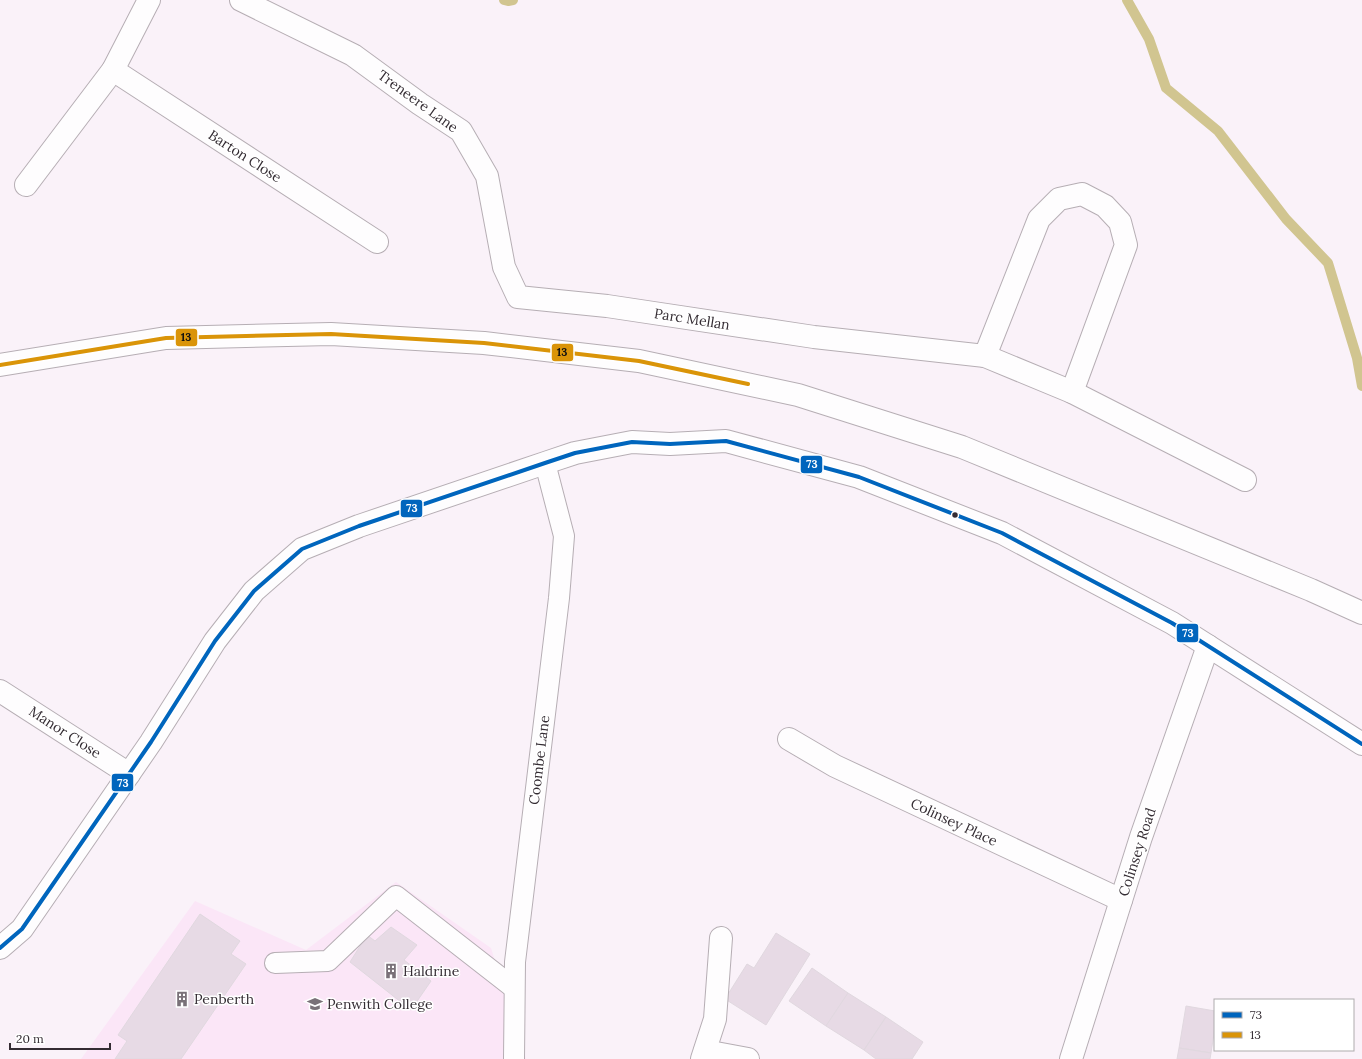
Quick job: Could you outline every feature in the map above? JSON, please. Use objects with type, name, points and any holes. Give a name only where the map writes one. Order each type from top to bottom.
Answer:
[{"type":"main road","points":[[26,185],[113,70],[149,0]]},
{"type":"main road","name":"Treneere Lane","points":[[241,0],[353,55],[420,104],[461,131],[487,176],[504,267],[518,297]]},
{"type":"main road","name":"Barton Close","points":[[113,70],[377,242]]},
{"type":"main road","points":[[985,356],[1039,220],[1059,199],[1082,194],[1105,206],[1120,222],[1126,245],[1072,392]]},
{"type":"main road","name":"Parc Mellan","points":[[518,297],[607,306],[814,337],[985,356],[1072,392],[1245,480]]},
{"type":"main road","points":[[0,365],[166,338],[331,334],[484,342],[639,361],[798,395],[962,447],[1297,584],[1362,614]]},
{"type":"main road","points":[[0,948],[22,929],[130,774],[215,641],[254,591],[302,549],[359,526],[544,462],[575,453],[632,442],[670,444],[726,441],[859,477],[1002,533],[1172,623],[1362,744]]},
{"type":"main road","name":"Colinsey Road","points":[[1071,1059],[1144,829],[1208,646]]},
{"type":"main road","name":"Manor Close","points":[[0,691],[130,774]]},
{"type":"main road","name":"Colinsey Place","points":[[789,739],[835,766],[1121,900]]},
{"type":"main road","points":[[721,938],[715,1019],[704,1055],[748,1059]]},
{"type":"lane","name":"Coombe Lane","points":[[514,1059],[515,962],[559,598],[564,536],[544,462]]},
{"type":"lane","points":[[275,963],[328,961],[396,896],[514,988]]},
{"type":"shaded area","name":"Penwith College","points":[[396,882],[491,948],[526,1059],[81,1059],[195,901],[306,950]]},
{"type":"building","name":"Penberth","points":[[200,914],[240,941],[231,954],[246,964],[181,1059],[115,1059],[127,1041],[118,1035]]},
{"type":"building","name":"Haldrine","points":[[391,927],[417,945],[404,960],[431,981],[411,1010],[350,962],[367,935],[375,941]]},
{"type":"building","points":[[776,933],[810,954],[766,1025],[725,999],[747,964],[754,968]]},
{"type":"building","points":[[812,968],[848,993],[826,1026],[789,1001]]},
{"type":"building","points":[[848,993],[886,1017],[864,1050],[826,1026]]},
{"type":"building","points":[[1186,1006],[1214,1011],[1214,1034],[1211,1053],[1179,1048]]},
{"type":"building","points":[[886,1017],[923,1042],[912,1059],[876,1059],[864,1050]]},
{"type":"building","points":[[1179,1048],[1211,1053],[1210,1059],[1177,1059]]},
{"type":"waterway","points":[[504,0],[513,0]]},
{"type":"waterway","points":[[1127,0],[1149,39],[1166,88],[1218,131],[1286,219],[1328,263],[1357,358],[1362,386]]},
{"type":"transit line","name":"13","points":[[0,365],[166,338],[331,334],[484,343],[639,361],[748,384]]},
{"type":"transit line","name":"73","points":[[0,948],[22,929],[151,742],[215,641],[254,591],[302,549],[359,526],[575,453],[632,442],[670,444],[726,441],[859,477],[1002,533],[1172,623],[1362,744]]},
{"type":"place","name":"Haldrine","points":[[391,971]]},
{"type":"place","name":"Penberth","points":[[182,999]]},
{"type":"place","name":"Penwith College","points":[[315,1004]]}]
